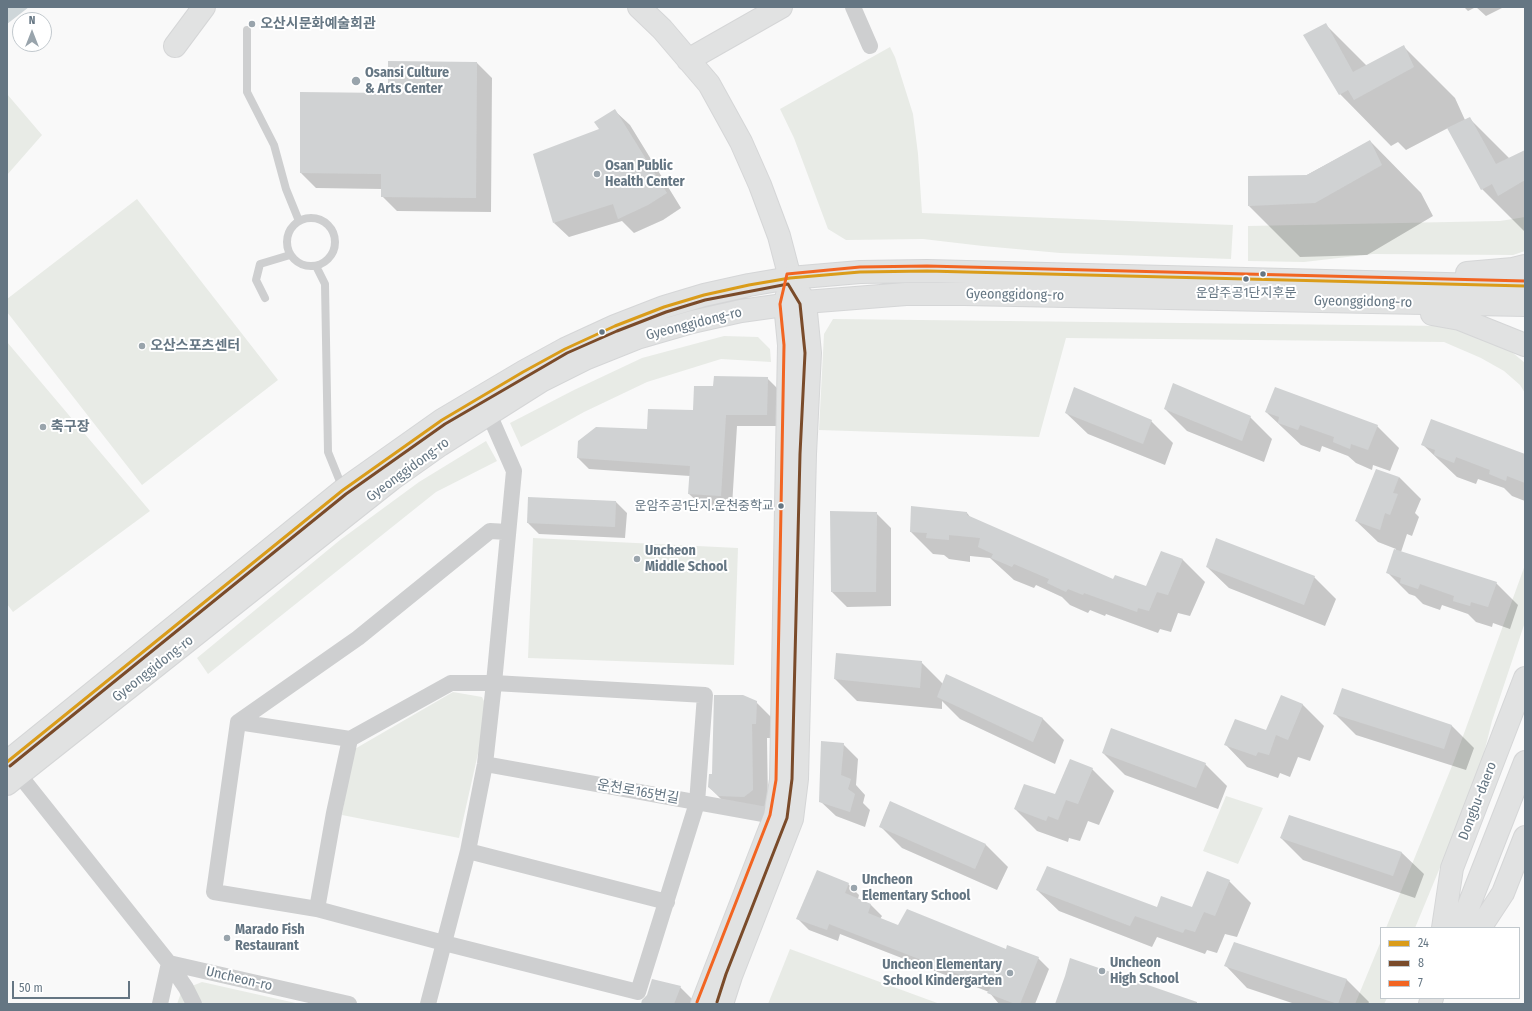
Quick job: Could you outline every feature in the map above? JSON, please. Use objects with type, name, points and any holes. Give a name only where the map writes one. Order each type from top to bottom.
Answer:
[{"type":"main road","points":[[175,46],[204,7]]},
{"type":"main road","points":[[639,7],[662,29],[709,84],[741,142],[760,185],[779,236],[795,303],[789,353],[782,780],[783,818],[722,1004]]},
{"type":"main road","points":[[688,60],[781,7]]},
{"type":"main road","points":[[1300,281],[1465,273],[1513,269],[1525,266]]},
{"type":"main road","name":"Gyeonggidong-ro","points":[[10,770],[343,490],[442,420],[523,372],[565,349],[615,326],[664,307],[717,292],[790,278],[860,272],[927,271],[1525,286]]},
{"type":"main road","name":"Gyeonggidong-ro","points":[[10,770],[355,509],[392,479],[428,454],[541,381],[587,358],[637,338],[692,322],[741,311],[795,303],[906,294],[1525,306]]},
{"type":"main road","points":[[1372,302],[1460,319],[1525,345]]},
{"type":"main road","name":"Dongbu-daero","points":[[1443,927],[1452,868],[1525,678]]},
{"type":"main road","points":[[1460,927],[1525,762]]},
{"type":"main road","points":[[702,1004],[783,818]]},
{"type":"main road","points":[[1481,927],[1503,894],[1525,837]]},
{"type":"street","points":[[853,7],[870,46]]},
{"type":"street","points":[[428,1004],[468,851],[485,764],[494,683],[514,471],[489,414]]},
{"type":"street","points":[[238,722],[350,739],[451,683],[494,683],[705,695],[697,803],[638,992],[317,909],[214,892],[238,722],[358,638],[490,531],[508,532]]},
{"type":"street","points":[[317,909],[334,813],[350,739]]},
{"type":"street","name":"운천로165번길","points":[[485,764],[783,818]]},
{"type":"street","points":[[10,770],[169,964],[186,988],[194,1004]]},
{"type":"street","points":[[468,851],[667,902]]},
{"type":"street","points":[[160,1004],[169,964]]},
{"type":"street","name":"Uncheon-ro","points":[[169,964],[349,1004]]},
{"type":"lane","points":[[247,30],[247,92],[274,145],[286,189],[299,221]]},
{"type":"lane","points":[[311,218],[319,219],[326,223],[331,229],[335,244],[329,258],[323,263],[316,266],[308,266],[300,264],[290,255],[286,244],[287,236],[290,228],[299,221],[311,218]]},
{"type":"lane","points":[[265,298],[256,280],[260,264],[290,255]]},
{"type":"lane","points":[[316,266],[325,284],[328,452],[343,490],[355,509]]},
{"type":"shaded area","points":[[7,7],[29,7],[23,12],[12,12],[12,20],[7,24]]},
{"type":"shaded area","points":[[890,47],[895,57],[913,114],[918,154],[922,213],[1233,225],[1231,259],[1060,253],[923,239],[846,240],[828,229],[794,138],[780,109]]},
{"type":"shaded area","points":[[7,94],[42,135],[7,175]]},
{"type":"shaded area","name":"오산스포츠센터","points":[[137,199],[278,380],[142,485],[7,312],[7,299]]},
{"type":"shaded area","points":[[1525,217],[1525,251],[1513,255],[1373,254],[1304,262],[1248,261],[1248,226],[1500,221]]},
{"type":"shaded area","points":[[833,319],[1445,326],[1486,338],[1513,353],[1525,363],[1525,393],[1520,385],[1504,371],[1481,358],[1444,342],[1066,338],[1039,437],[819,430],[824,334]]},
{"type":"shaded area","points":[[724,336],[758,337],[770,349],[771,362],[721,359],[647,382],[584,412],[521,447],[510,423],[574,390],[642,358]]},
{"type":"shaded area","name":"축구장","points":[[7,342],[150,511],[13,612],[7,604]]},
{"type":"shaded area","points":[[486,441],[497,461],[436,492],[208,674],[197,658],[340,540],[419,482]]},
{"type":"shaded area","points":[[533,538],[738,548],[734,665],[528,658]]},
{"type":"shaded area","points":[[1525,565],[1525,622],[1492,721],[1479,773],[1415,927],[1386,927],[1454,761]]},
{"type":"shaded area","points":[[453,692],[482,697],[488,709],[459,838],[342,815],[353,750]]},
{"type":"shaded area","points":[[1226,796],[1263,808],[1238,864],[1203,851]]},
{"type":"shaded area","points":[[1380,943],[1380,999],[1386,999],[1384,1004],[1355,1004]]},
{"type":"shaded area","points":[[790,949],[940,1004],[768,1004]]},
{"type":"shaded area","points":[[202,982],[300,1004],[177,1004],[182,990]]},
{"type":"building","points":[[1326,23],[1353,72],[1404,45],[1414,67],[1354,100],[1348,90],[1339,95],[1303,35]]},
{"type":"building","points":[[388,61],[477,62],[476,198],[381,197],[381,174],[300,173],[300,92],[388,93]]},
{"type":"building","name":"Osan Public Health Center","points":[[615,109],[667,193],[648,205],[618,219],[613,204],[553,223],[533,154],[599,129],[594,122]]},
{"type":"building","points":[[1470,117],[1496,164],[1525,150],[1525,180],[1498,196],[1492,184],[1481,190],[1447,128]]},
{"type":"building","points":[[1370,140],[1382,165],[1315,203],[1248,206],[1248,176],[1307,175]]},
{"type":"building","points":[[714,376],[768,377],[767,415],[726,415],[721,496],[688,494],[690,466],[577,458],[578,441],[596,427],[647,429],[648,409],[693,410],[694,386],[713,386]]},
{"type":"building","points":[[1173,383],[1251,416],[1242,441],[1164,409]]},
{"type":"building","points":[[1074,387],[1152,420],[1143,444],[1065,413]]},
{"type":"building","points":[[1275,387],[1378,425],[1368,450],[1351,444],[1350,449],[1333,442],[1334,437],[1300,425],[1298,430],[1278,423],[1279,417],[1265,412]]},
{"type":"building","points":[[1431,419],[1525,454],[1525,483],[1507,476],[1506,481],[1489,474],[1490,470],[1456,457],[1454,463],[1434,455],[1435,450],[1421,445]]},
{"type":"building","points":[[1376,469],[1399,477],[1393,493],[1398,494],[1390,515],[1385,513],[1380,530],[1355,521]]},
{"type":"building","points":[[528,497],[616,501],[615,527],[527,523]]},
{"type":"building","points":[[911,506],[967,512],[967,515],[1113,579],[1115,575],[1146,586],[1161,551],[1183,559],[1168,595],[1157,592],[1149,611],[1138,608],[1137,612],[1084,593],[1083,595],[1068,589],[1066,592],[1047,583],[1049,579],[1014,564],[1012,567],[991,558],[993,554],[978,547],[980,538],[949,535],[949,540],[926,538],[927,533],[910,532]]},
{"type":"building","points":[[830,511],[877,512],[876,592],[831,592]]},
{"type":"building","points":[[1216,538],[1315,576],[1304,605],[1206,567]]},
{"type":"building","points":[[1394,549],[1497,582],[1488,607],[1471,602],[1470,606],[1453,601],[1454,596],[1420,584],[1418,589],[1400,583],[1401,578],[1386,573]]},
{"type":"building","points":[[836,653],[922,661],[920,688],[834,679]]},
{"type":"building","points":[[946,674],[1043,718],[1033,742],[937,697]]},
{"type":"building","points":[[1342,688],[1452,725],[1444,749],[1333,714]]},
{"type":"building","points":[[714,695],[743,695],[757,701],[756,724],[752,724],[753,790],[744,797],[719,796],[708,787],[709,774],[712,774]]},
{"type":"building","points":[[1281,695],[1303,704],[1288,740],[1276,735],[1269,755],[1258,752],[1256,756],[1224,745],[1235,719],[1266,730]]},
{"type":"building","points":[[1111,728],[1206,763],[1196,788],[1102,753]]},
{"type":"building","points":[[821,741],[844,743],[841,775],[851,779],[848,789],[855,794],[850,812],[819,802]]},
{"type":"building","points":[[1070,759],[1093,768],[1078,804],[1066,800],[1058,820],[1048,816],[1046,821],[1014,809],[1024,784],[1055,794]]},
{"type":"building","points":[[890,801],[986,844],[975,869],[879,827]]},
{"type":"building","points":[[1289,815],[1402,852],[1393,876],[1280,838]]},
{"type":"building","points":[[1047,866],[1157,907],[1161,896],[1192,907],[1207,871],[1230,880],[1215,916],[1204,912],[1195,932],[1185,929],[1183,933],[1135,916],[1130,926],[1036,890]]},
{"type":"building","points":[[817,870],[849,883],[845,893],[871,904],[868,913],[898,925],[907,909],[1006,949],[1007,945],[1039,957],[1020,1004],[1015,1004],[987,993],[991,987],[829,924],[827,930],[796,919]]},
{"type":"building","points":[[1234,942],[1347,979],[1338,1004],[1224,966]]},
{"type":"building","points":[[1070,958],[1197,1002],[1197,1004],[1055,1004]]},
{"type":"building","points":[[652,979],[681,986],[674,1004],[641,1004],[642,1000],[647,995]]},
{"type":"transit line","name":"7","points":[[697,1002],[770,815],[776,780],[784,345],[780,304],[787,274],[860,267],[927,266],[1525,281]]},
{"type":"transit line","name":"24","points":[[7,762],[343,490],[442,420],[565,349],[615,326],[664,307],[704,295],[749,285],[790,278],[860,272],[927,271],[1525,286]]},
{"type":"transit line","name":"8","points":[[10,766],[346,494],[445,424],[567,353],[617,331],[666,312],[705,300],[788,284],[800,304],[805,353],[800,454],[792,779],[787,818],[726,974],[717,1002]]},
{"type":"place","name":"오산시문화예술회관","points":[[252,24]]},
{"type":"place","name":"Osansi Culture & Arts Center","points":[[356,81]]},
{"type":"place","name":"Osan Public Health Center","points":[[597,174]]},
{"type":"place","name":"운암주공1단지후문","points":[[1246,279]]},
{"type":"place","name":"오산스포츠센터","points":[[142,346]]},
{"type":"place","name":"축구장","points":[[43,427]]},
{"type":"place","name":"운암주공1단지.운천중학교","points":[[781,506]]},
{"type":"place","name":"Uncheon Middle School","points":[[637,559]]},
{"type":"place","name":"Uncheon Elementary School","points":[[854,888]]},
{"type":"place","name":"Marado Fish Restaurant","points":[[227,938]]},
{"type":"place","name":"Uncheon High School","points":[[1102,971]]},
{"type":"place","name":"Uncheon Elementary School Kindergarten","points":[[1010,973]]}]
